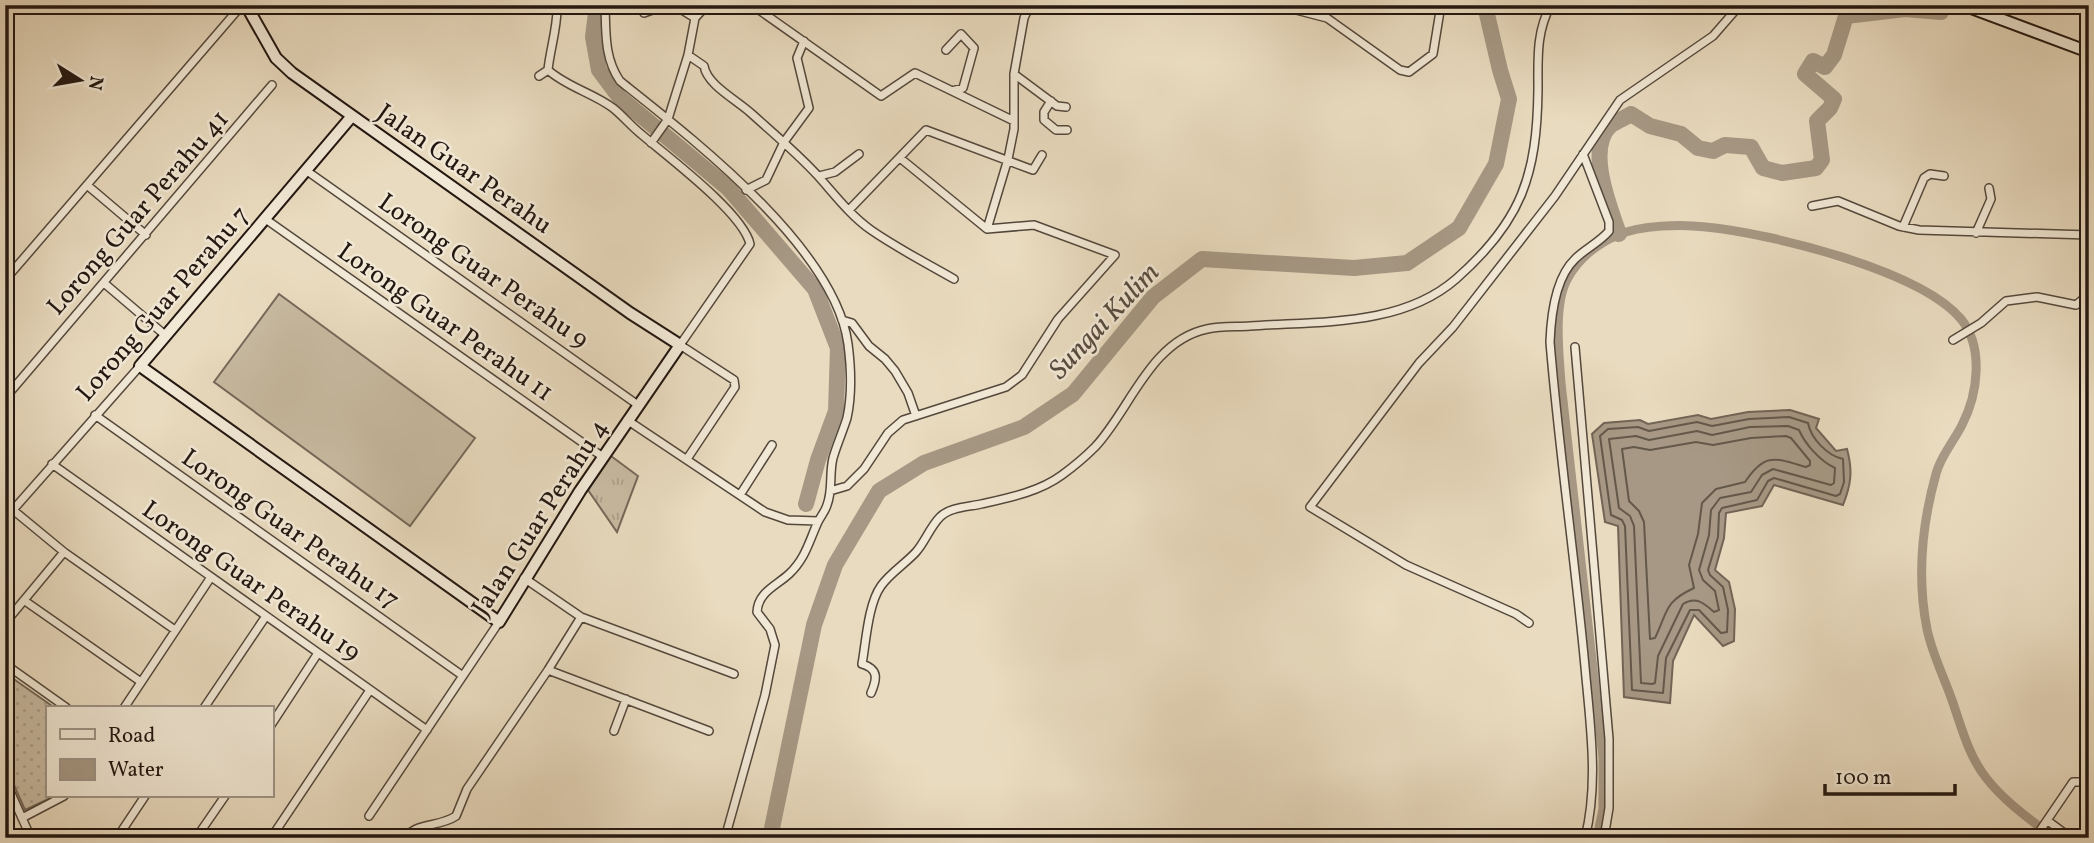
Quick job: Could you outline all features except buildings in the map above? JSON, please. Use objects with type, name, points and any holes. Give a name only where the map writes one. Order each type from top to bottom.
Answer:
[{"type":"street","name":"Jalan Guar Perahu","points":[[244,5],[276,58],[292,72],[680,345]]},
{"type":"street","points":[[5,280],[244,5]]},
{"type":"street","points":[[539,76],[548,70],[556,5]]},
{"type":"street","points":[[605,5],[607,51],[612,70],[620,81],[746,190],[797,241],[818,271],[842,320],[848,341],[850,366],[847,417],[833,460],[827,506],[802,561],[765,591],[757,607],[757,612],[770,629],[775,645],[765,695],[725,838]]},
{"type":"street","points":[[643,13],[666,5]]},
{"type":"street","points":[[674,5],[695,18]]},
{"type":"street","points":[[548,70],[560,81],[615,109],[652,141],[667,120],[688,55],[695,18],[707,5]]},
{"type":"street","points":[[752,5],[881,96],[915,73],[1014,121]]},
{"type":"street","points":[[987,229],[1008,159],[1014,121],[1014,74],[1024,18],[1030,5]]},
{"type":"street","points":[[1277,5],[1327,18],[1400,70],[1409,72],[1433,54],[1441,5]]},
{"type":"street","points":[[871,693],[876,681],[875,672],[870,666],[862,664],[878,592],[889,577],[917,551],[937,521],[952,510],[1020,495],[1060,477],[1094,448],[1159,359],[1181,339],[1206,328],[1350,320],[1387,315],[1454,281],[1492,245],[1517,209],[1534,158],[1538,130],[1538,42],[1552,5]]},
{"type":"street","points":[[1529,623],[1516,614],[1406,565],[1310,507],[1419,363],[1453,327],[1532,226],[1620,100],[1713,36],[1740,5]]},
{"type":"street","points":[[1965,6],[2089,52]]},
{"type":"street","points":[[946,50],[961,34],[974,48],[964,88],[951,91]]},
{"type":"street","points":[[746,190],[765,180],[784,142],[808,108],[797,58],[804,41]]},
{"type":"street","points":[[688,55],[704,66],[710,81],[735,98],[784,142],[819,176],[837,201],[870,229],[954,279]]},
{"type":"street","points":[[1014,74],[1057,106],[1066,107]]},
{"type":"street","name":"Lorong Guar Perahu 41","points":[[6,396],[272,85]]},
{"type":"street","points":[[1051,101],[1044,112],[1044,120],[1056,130],[1067,130]]},
{"type":"street","name":"Lorong Guar Perahu 7","points":[[5,519],[140,366],[352,116]]},
{"type":"street","points":[[849,210],[926,130],[1033,170],[1042,155]]},
{"type":"street","name":"Jalan Guar Perahu 4","points":[[369,816],[499,622],[524,578],[603,457],[750,244],[748,233],[736,218],[652,141]]},
{"type":"street","points":[[1583,153],[1609,222],[1609,231],[1573,260],[1567,269],[1551,320],[1550,342],[1590,727],[1593,791],[1586,838]]},
{"type":"street","points":[[819,176],[835,172],[859,154]]},
{"type":"street","points":[[831,491],[848,486],[864,469],[888,433],[903,420],[1006,387],[1022,375],[1058,319],[1115,255],[1034,225],[987,229],[900,158]]},
{"type":"street","name":"Lorong Guar Perahu 9","points":[[307,171],[638,405]]},
{"type":"street","points":[[1903,227],[1924,178],[1930,174],[1944,176]]},
{"type":"street","points":[[87,185],[146,235]]},
{"type":"street","points":[[1976,233],[1991,199],[1989,188]]},
{"type":"street","points":[[1812,206],[1838,201],[1903,227],[1920,230],[2089,235]]},
{"type":"street","name":"Lorong Guar Perahu 11","points":[[264,218],[603,457]]},
{"type":"street","points":[[104,283],[165,335]]},
{"type":"street","points":[[1953,340],[1981,323],[2006,301],[2037,297],[2076,305],[2089,294]]},
{"type":"street","points":[[842,320],[852,323],[869,346],[895,371],[908,393],[916,416]]},
{"type":"street","points":[[680,345],[734,380],[736,387],[687,459]]},
{"type":"street","points":[[1575,347],[1609,739],[1609,808],[1604,838]]},
{"type":"street","points":[[140,366],[499,622]]},
{"type":"street","name":"Lorong Guar Perahu 17","points":[[95,415],[463,676]]},
{"type":"street","points":[[627,421],[765,512],[788,520],[818,521]]},
{"type":"street","points":[[740,495],[772,445]]},
{"type":"street","name":"Lorong Guar Perahu 19","points":[[52,464],[426,730]]},
{"type":"street","points":[[13,510],[64,552],[175,630]]},
{"type":"street","points":[[5,624],[64,552]]},
{"type":"street","points":[[125,706],[211,577]]},
{"type":"street","points":[[524,578],[581,617],[734,674]]},
{"type":"street","points":[[25,601],[141,682]]},
{"type":"street","points":[[205,706],[266,616]]},
{"type":"street","points":[[384,836],[407,836],[414,828],[450,820],[456,816],[462,798],[581,617]]},
{"type":"street","points":[[273,722],[318,653]]},
{"type":"street","points":[[5,664],[64,706]]},
{"type":"street","points":[[548,670],[709,730]]},
{"type":"street","points":[[271,838],[370,690]]},
{"type":"street","points":[[614,731],[626,699]]},
{"type":"street","points":[[5,780],[31,838]]},
{"type":"street","points":[[2037,834],[2073,782],[2089,782]]},
{"type":"street","points":[[22,817],[60,798]]},
{"type":"street","points":[[117,838],[144,798]]},
{"type":"street","points":[[196,838],[224,798]]},
{"type":"street","points":[[2048,821],[2071,838]]},
{"type":"green space","points":[[279,294],[475,438],[410,526],[214,382]]},
{"type":"green space","points":[[611,456],[638,476],[617,532],[588,490]]},
{"type":"green space","points":[[5,673],[52,706],[46,706],[46,798],[51,798],[25,810],[5,765]]},
{"type":"water","points":[[1790,410],[1819,419],[1816,428],[1836,451],[1847,449],[1850,478],[1843,505],[1774,485],[1762,506],[1726,513],[1724,538],[1715,570],[1729,582],[1735,609],[1734,641],[1723,646],[1694,615],[1673,661],[1670,703],[1624,697],[1618,526],[1605,522],[1592,434],[1604,423],[1640,420],[1648,424],[1698,415],[1711,419],[1748,412]]},
{"type":"waterway","points":[[597,5],[593,37],[599,70],[620,98],[728,188],[815,289],[838,348],[836,411],[806,504]]},
{"type":"waterway","name":"Sungai Kulim","points":[[770,838],[814,625],[835,565],[879,491],[924,463],[1024,427],[1073,394],[1153,297],[1202,259],[1354,268],[1407,263],[1459,228],[1496,164],[1509,99],[1486,10],[1488,5]]},
{"type":"waterway","points":[[1619,234],[1606,194],[1600,162],[1600,148],[1611,125],[1631,114],[1650,126],[1681,134],[1698,148],[1713,151],[1725,145],[1751,147],[1763,168],[1782,173],[1816,168],[1822,160],[1817,121],[1830,108],[1834,99],[1805,74],[1813,61],[1825,67],[1834,55],[1846,16],[1905,9],[1941,12],[1945,5]]},
{"type":"waterway","points":[[1597,838],[1603,809],[1603,758],[1561,383],[1558,329],[1560,301],[1572,271],[1596,247],[1627,232],[1649,227],[1673,226],[1706,227],[1767,237],[1879,270],[1941,301],[1961,319],[1968,330],[1976,357],[1972,399],[1962,425],[1938,468],[1924,532],[1922,590],[1927,629],[1975,762],[2010,803],[2054,838]]}]
